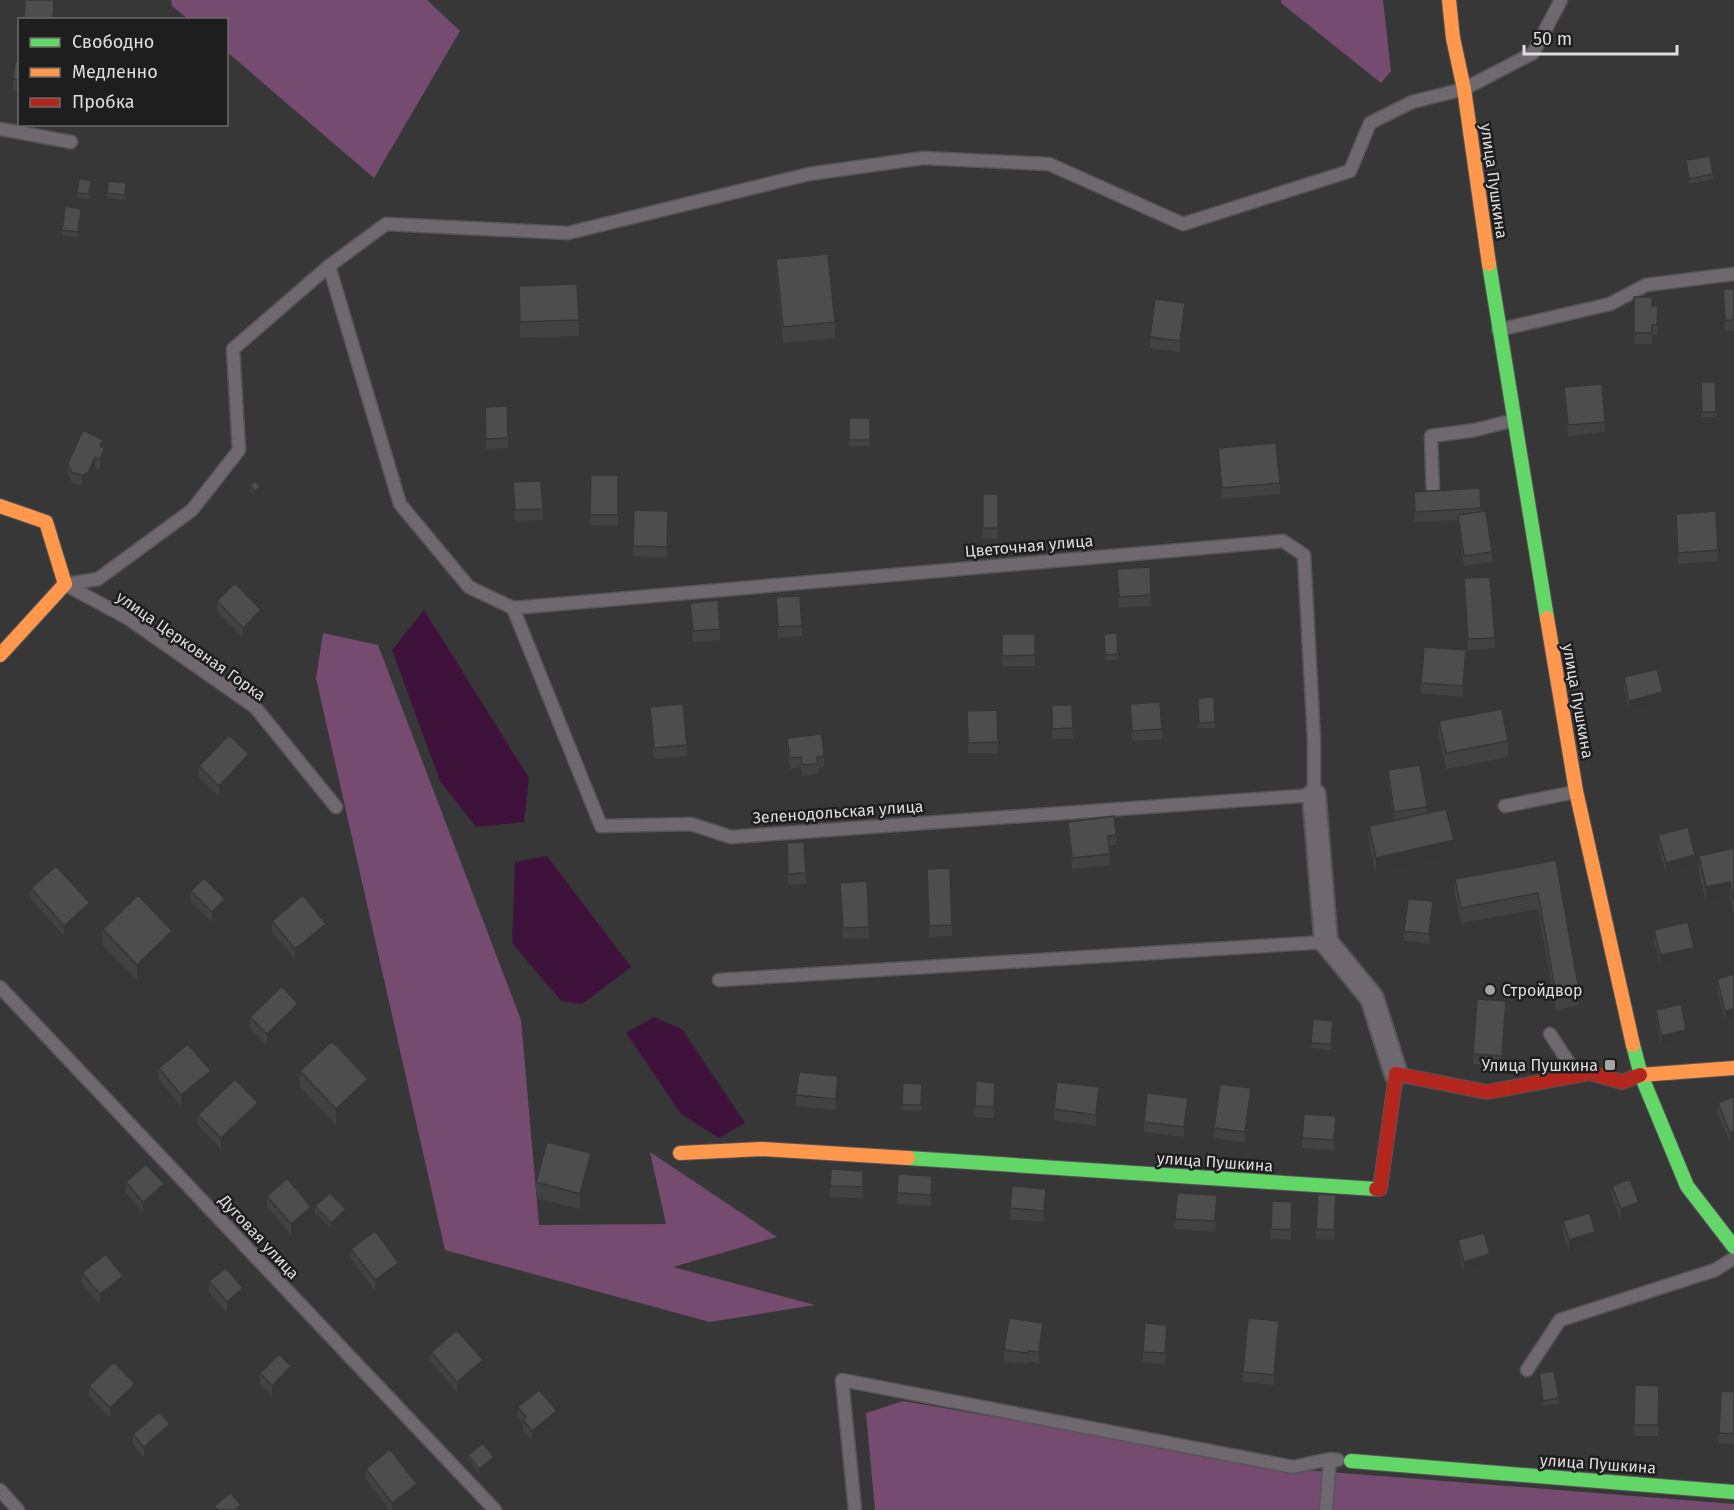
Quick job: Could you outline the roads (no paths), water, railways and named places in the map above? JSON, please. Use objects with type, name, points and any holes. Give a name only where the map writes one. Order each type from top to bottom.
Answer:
[{"type":"street","name":"улица Пушкина","points":[[1449,0],[1512,420],[1576,791],[1641,1076],[1687,1186],[1734,1247]]},
{"type":"street","points":[[0,506],[46,522],[65,584],[0,655]]},
{"type":"street","points":[[1314,795],[1326,942],[1372,998],[1396,1074],[1487,1092],[1590,1073],[1622,1082],[1641,1076],[1734,1068]]},
{"type":"street","name":"улица Пушкина","points":[[680,1153],[762,1149],[1380,1189],[1396,1074]]},
{"type":"street","name":"улица Пушкина","points":[[1351,1461],[1734,1492]]},
{"type":"lane","points":[[65,584],[98,579],[192,510],[239,450],[233,350],[329,266],[386,224],[568,233],[809,174],[923,158],[1049,164],[1183,224],[1350,171],[1370,123],[1412,102],[1464,88],[1533,53],[1561,0]]},
{"type":"lane","points":[[0,129],[71,142]]},
{"type":"lane","points":[[329,266],[400,504],[469,587],[513,608]]},
{"type":"lane","points":[[1498,330],[1610,304],[1646,285],[1734,274]]},
{"type":"lane","points":[[1433,494],[1431,436],[1475,430],[1512,420]]},
{"type":"lane","name":"Цветочная улица","points":[[513,608],[1282,541],[1304,555],[1314,740],[1314,795]]},
{"type":"lane","name":"улица Церковная Горка","points":[[65,584],[129,619],[255,707],[336,807]]},
{"type":"lane","name":"Зеленодольская улица","points":[[513,608],[600,826],[691,825],[731,837],[1314,795]]},
{"type":"lane","points":[[1505,806],[1576,791]]},
{"type":"lane","points":[[719,980],[1326,942]]},
{"type":"lane","name":"Дуговая улица","points":[[0,987],[495,1510]]},
{"type":"lane","points":[[1550,1034],[1571,1066],[1590,1073]]},
{"type":"lane","points":[[1527,1370],[1560,1320],[1714,1270],[1734,1258]]},
{"type":"lane","points":[[855,1510],[842,1380],[1293,1467],[1330,1459],[1351,1461]]},
{"type":"lane","points":[[1326,1510],[1330,1459]]},
{"type":"lane","points":[[0,1490],[18,1510]]},
{"type":"place","name":"Стройдвор","points":[[1490,990]]},
{"type":"place","name":"Улица Пушкина","points":[[1610,1065]]}]
